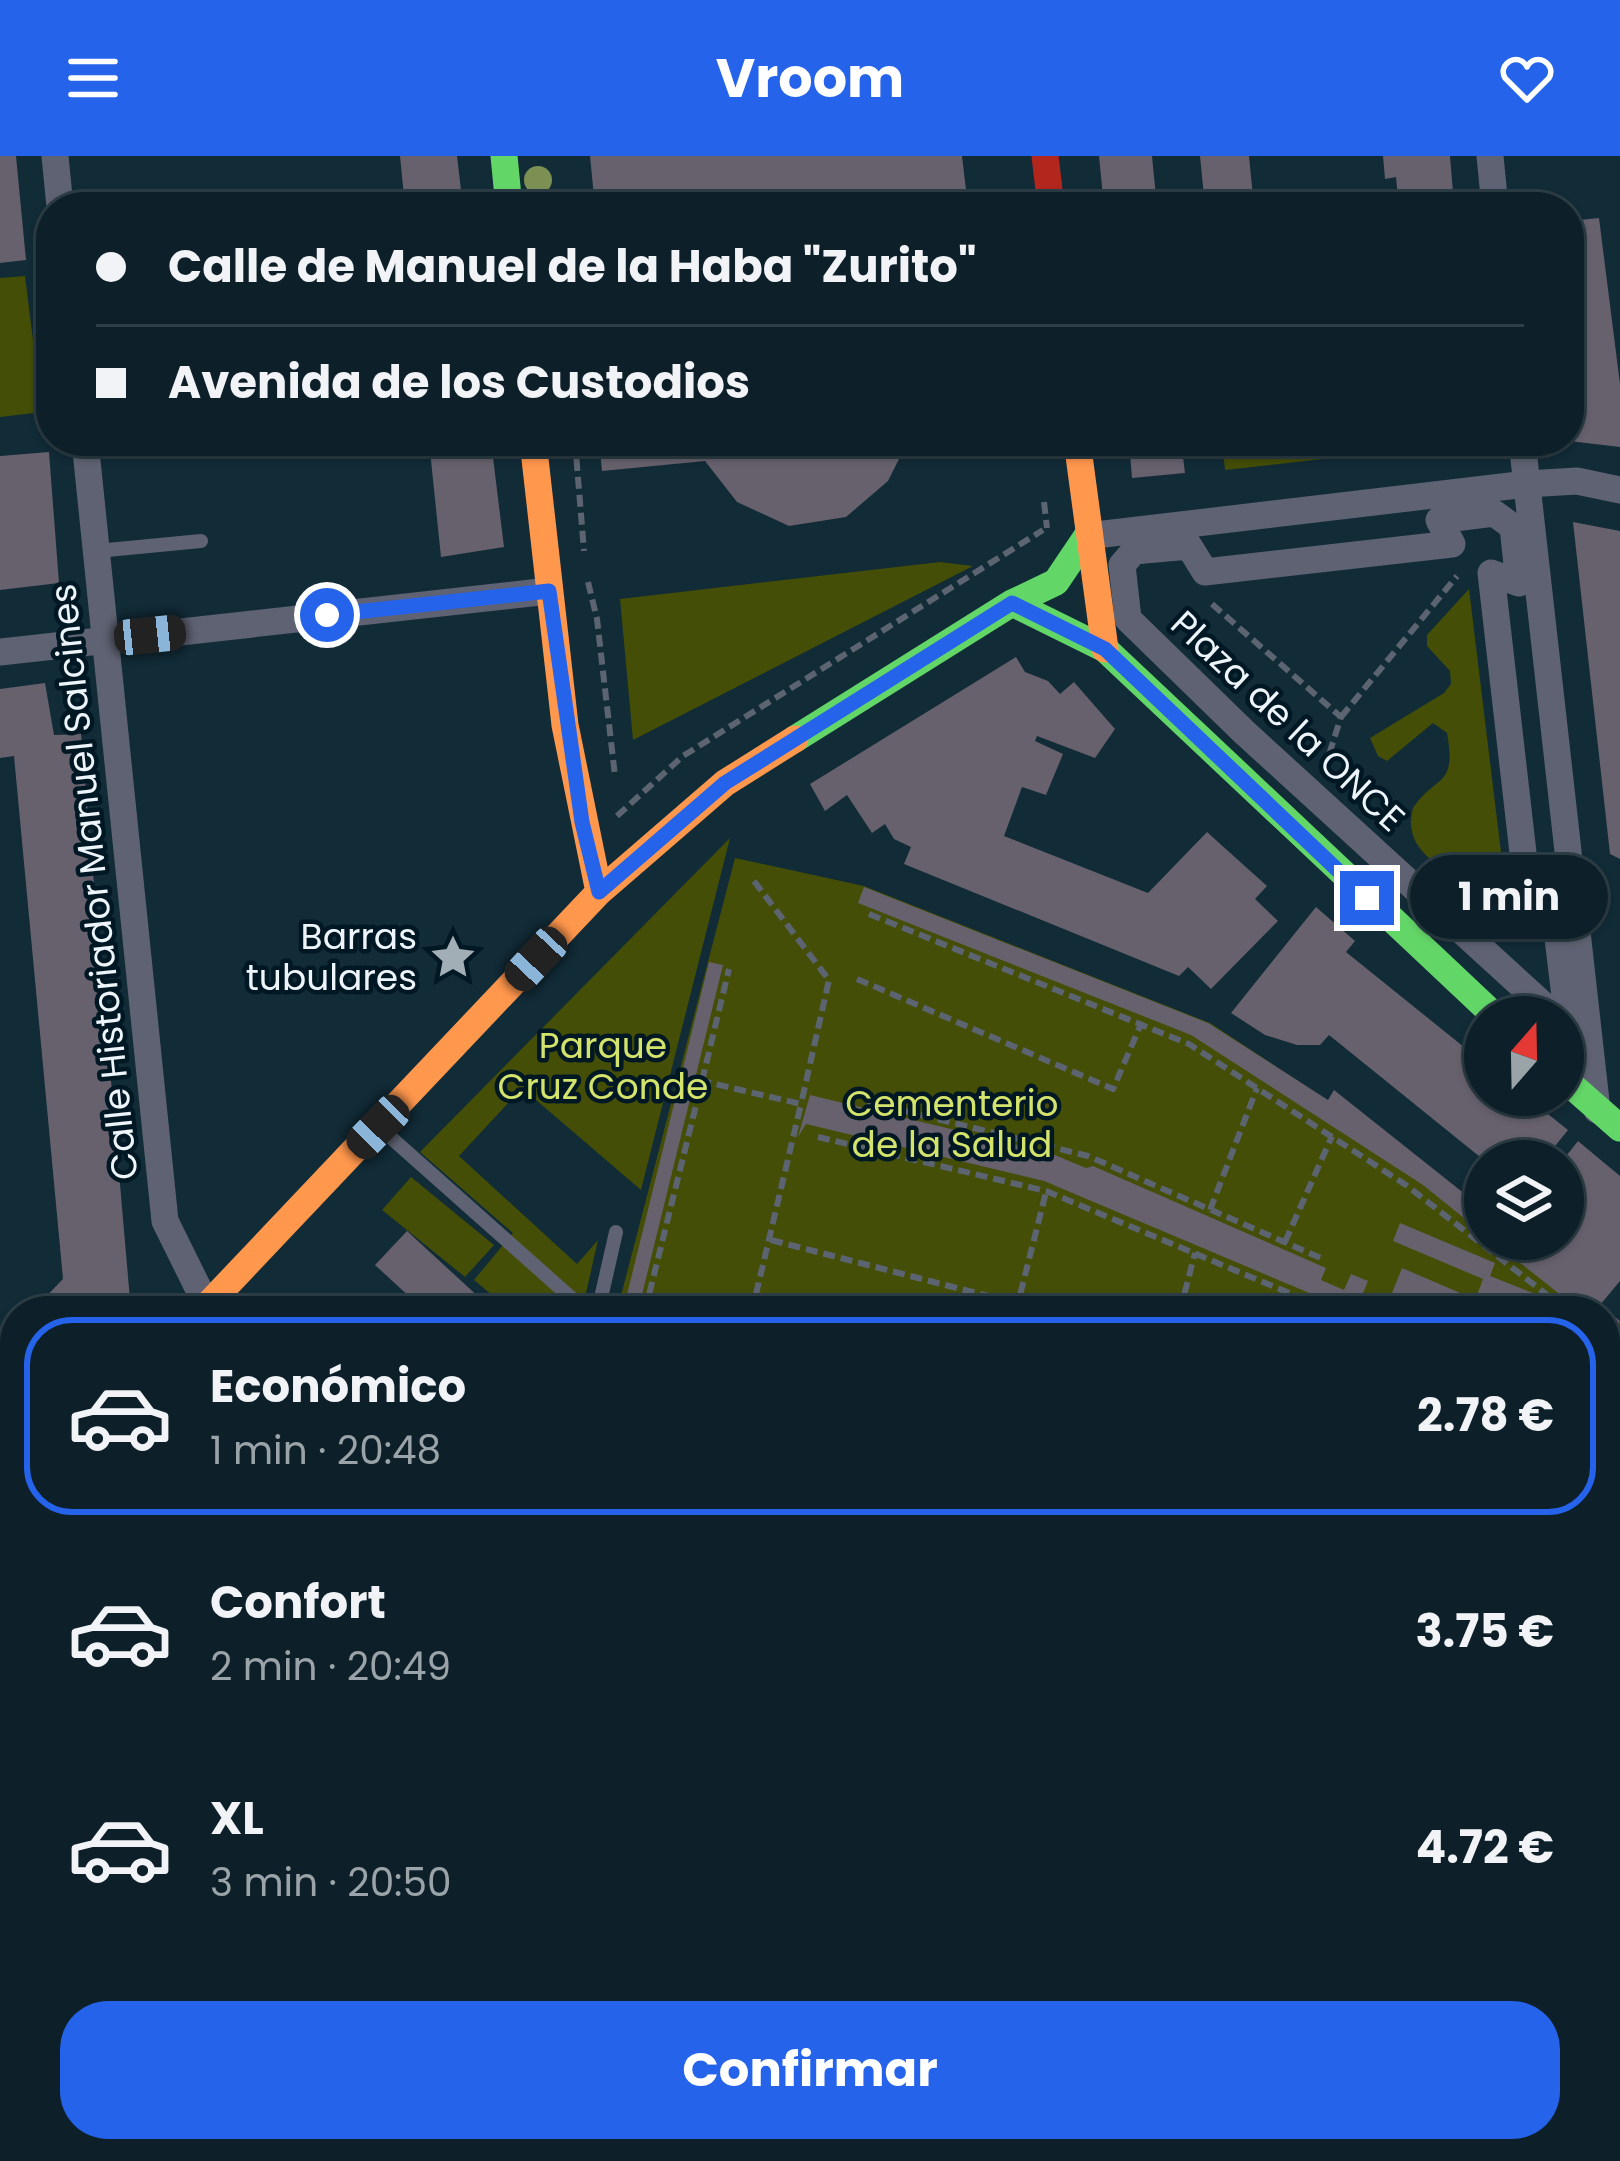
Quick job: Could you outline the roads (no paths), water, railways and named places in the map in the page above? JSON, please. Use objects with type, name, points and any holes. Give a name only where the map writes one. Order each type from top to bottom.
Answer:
[{"type":"street","points":[[55,156],[59,192]]},
{"type":"street","points":[[504,156],[508,192]]},
{"type":"street","points":[[1045,156],[1049,192]]},
{"type":"street","points":[[1490,156],[1494,192]]},
{"type":"street","name":"Calle Historiador Manuel Salcines","points":[[87,456],[165,1220],[200,1296]]},
{"type":"street","points":[[535,456],[582,822],[599,892]]},
{"type":"street","points":[[1078,456],[1105,649]]},
{"type":"street","points":[[1524,456],[1597,1110]]},
{"type":"street","points":[[216,1296],[599,892],[725,783],[1012,603],[1056,582],[1087,536],[1527,484],[1577,481],[1620,490]]},
{"type":"street","name":"Plaza de la ONCE","points":[[1494,513],[1509,520],[1519,584],[1491,573],[1530,914],[1556,922],[1566,1005],[1553,1014],[1259,746],[1128,619],[1122,565],[1129,554],[1190,546],[1205,572],[1452,544],[1439,520],[1494,513]]},
{"type":"street","points":[[0,652],[549,591]]},
{"type":"street","points":[[1012,603],[1105,649],[1474,996]]},
{"type":"street","points":[[1584,1098],[1620,1128]]},
{"type":"lane","points":[[97,551],[201,541]]},
{"type":"lane","points":[[378,1127],[569,1296]]},
{"type":"lane","points":[[601,1296],[616,1232]]},
{"type":"place","name":"Barras tubulares","points":[[453,957]]},
{"type":"park label","name":"Parque Cruz Conde","points":[[603,1066]]},
{"type":"park label","name":"Cementerio de la Salud","points":[[952,1124]]}]
